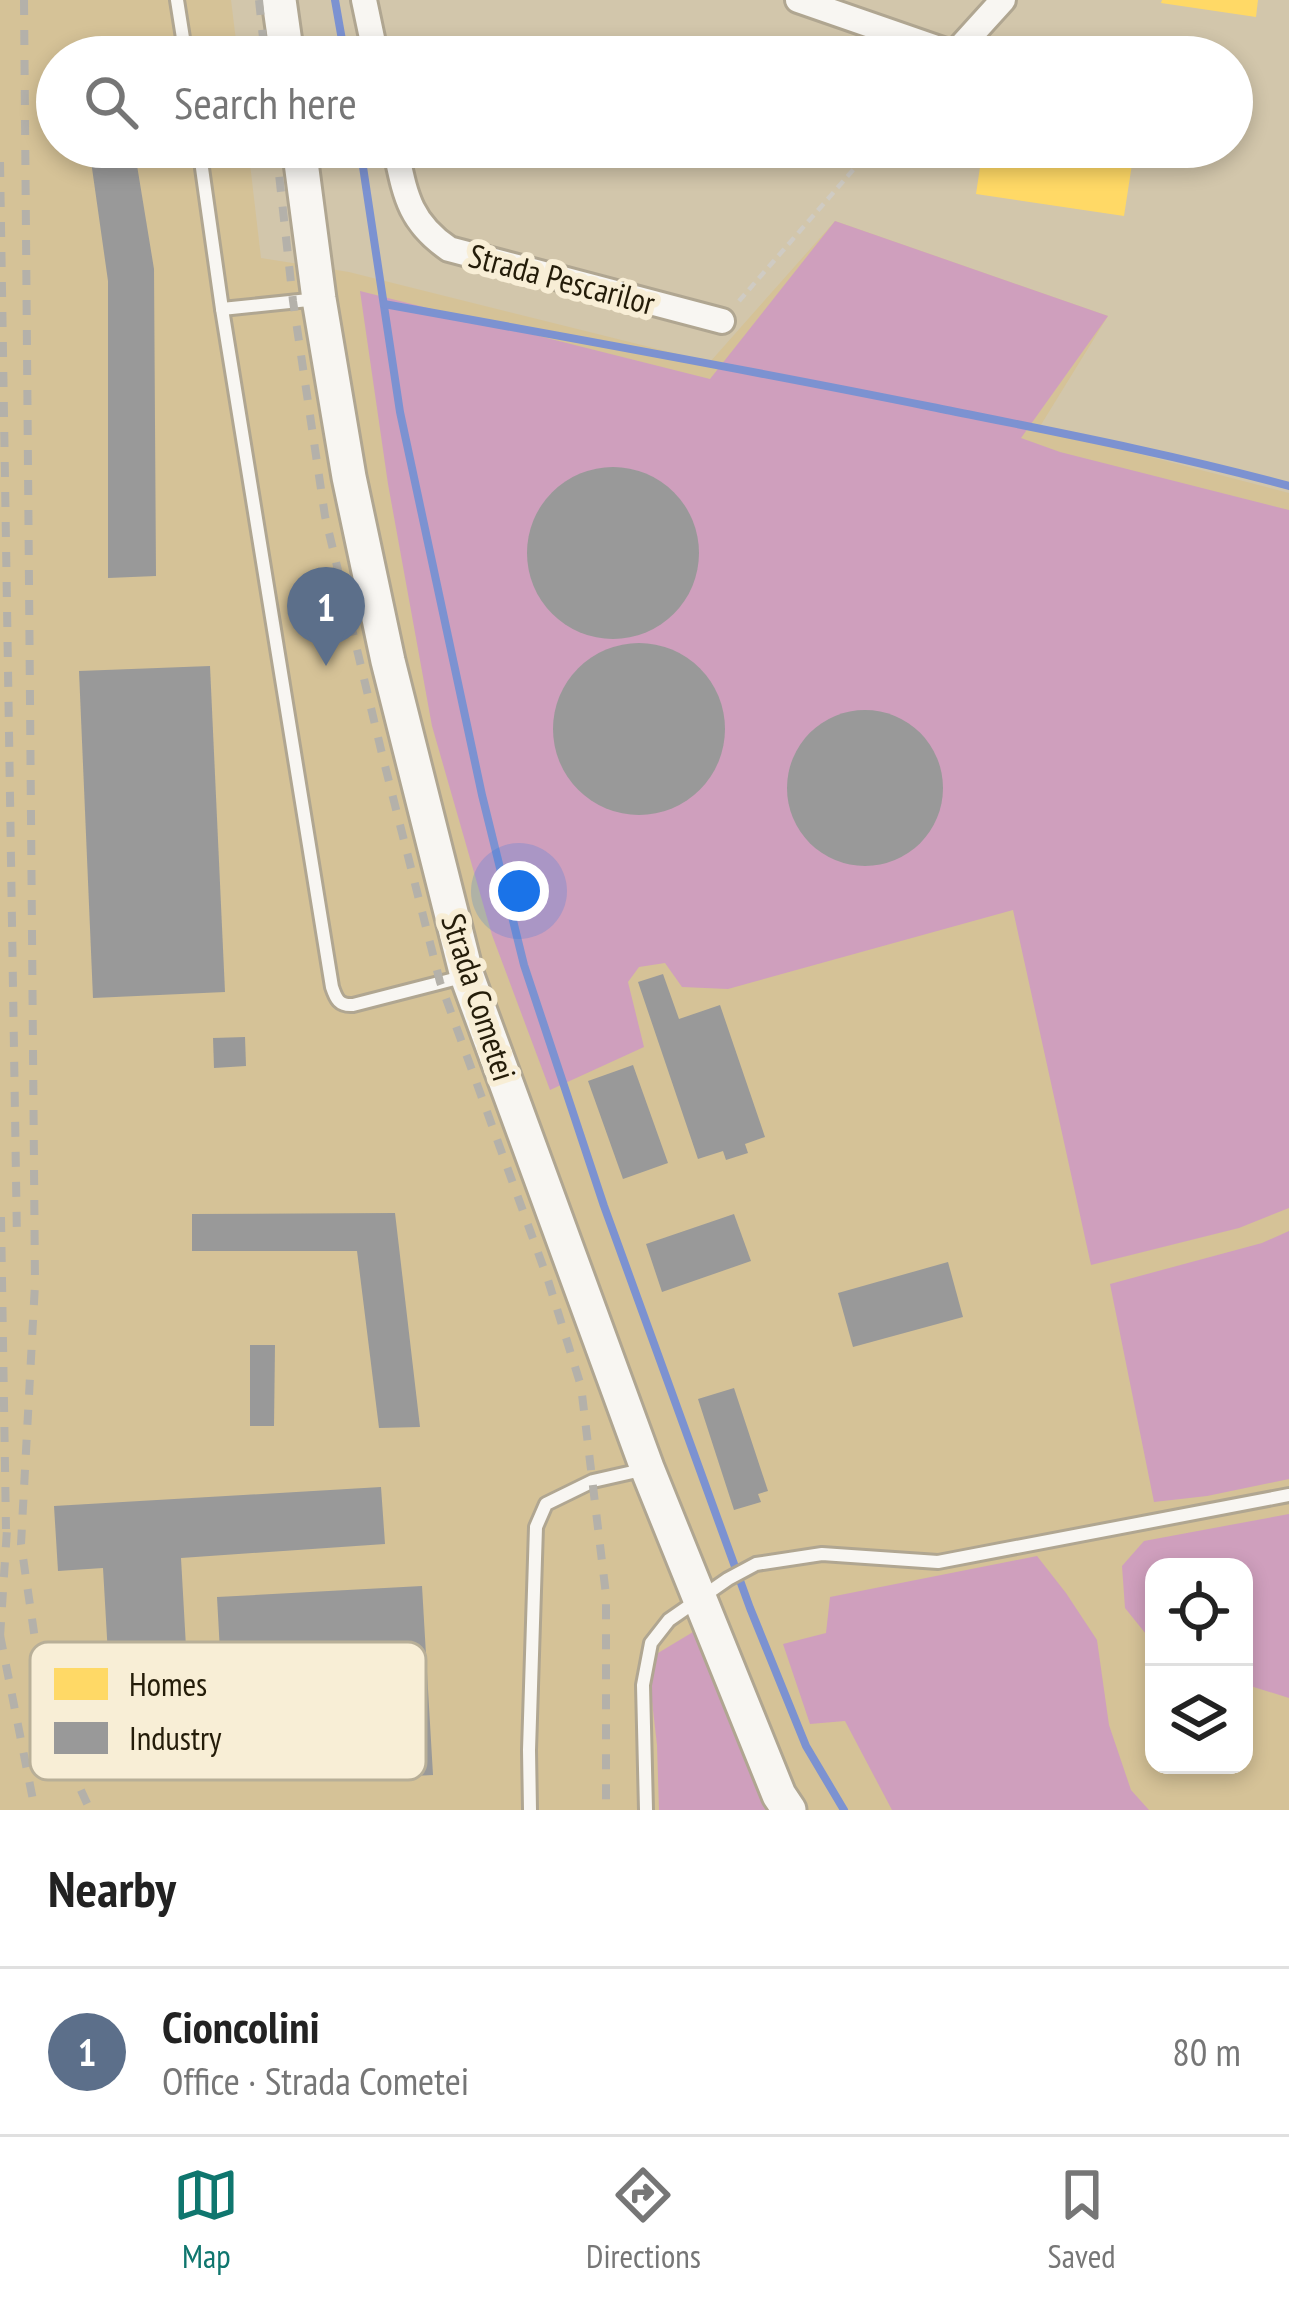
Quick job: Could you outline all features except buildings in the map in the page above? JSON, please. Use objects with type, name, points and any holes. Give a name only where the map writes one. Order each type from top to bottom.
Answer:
[{"type":"street","points":[[279,0],[284,36]]},
{"type":"street","points":[[364,0],[372,36]]},
{"type":"street","points":[[799,0],[902,36]]},
{"type":"street","points":[[970,36],[1003,0]]},
{"type":"street","name":"Strada Cometei","points":[[302,168],[349,477],[388,661],[467,976],[647,1468],[789,1810]]},
{"type":"street","name":"Strada Pescarilor","points":[[399,168],[416,220],[448,249],[722,321]]},
{"type":"lane","points":[[177,0],[182,36]]},
{"type":"lane","points":[[202,168],[332,987],[344,1006],[467,976]]},
{"type":"lane","points":[[222,309],[319,298]]},
{"type":"lane","points":[[530,1810],[536,1527],[546,1504],[592,1480],[647,1468]]},
{"type":"lane","points":[[646,1810],[643,1685],[651,1643],[669,1620],[755,1564],[822,1554],[938,1562],[1289,1495]]},
{"type":"path","points":[[722,321],[855,168]]},
{"type":"shaded area","points":[[0,0],[231,0],[235,36],[36,36],[36,168],[250,168],[261,258],[349,272],[710,362],[835,221],[1108,316],[1039,428],[1289,493],[1289,1810],[0,1810]]},
{"type":"shaded area","points":[[835,221],[1108,316],[1021,438],[1289,510],[1289,1208],[1239,1228],[1091,1265],[1013,910],[728,989],[682,987],[665,963],[639,967],[628,982],[644,1047],[550,1090],[492,935],[432,726],[388,484],[360,291],[710,379]]},
{"type":"shaded area","points":[[1289,1231],[1289,1479],[1154,1502],[1110,1284],[1262,1243]]},
{"type":"shaded area","points":[[1289,1514],[1289,1698],[1253,1687],[1253,1558],[1145,1558],[1145,1633],[1125,1608],[1122,1566],[1144,1541]]},
{"type":"shaded area","points":[[1037,1556],[1097,1640],[1109,1725],[1131,1790],[1149,1810],[892,1810],[845,1721],[810,1724],[783,1644],[826,1633],[830,1597]]},
{"type":"shaded area","points":[[693,1632],[773,1810],[659,1810],[650,1684],[658,1653]]},
{"type":"waterway","points":[[335,0],[341,36]]},
{"type":"waterway","points":[[363,168],[400,412],[482,795],[524,965],[604,1206],[750,1608],[806,1746],[844,1810]]},
{"type":"waterway","points":[[384,304],[1022,425],[1289,486]]},
{"type":"railway","points":[[24,0],[35,1284],[21,1544],[35,1642]]},
{"type":"railway","points":[[259,0],[263,36]]},
{"type":"railway","points":[[0,162],[17,1241]]},
{"type":"railway","points":[[278,168],[325,516],[383,758],[440,982],[548,1280],[581,1386],[606,1595],[606,1810]]},
{"type":"railway","points":[[1,1217],[6,1529]]},
{"type":"railway","points":[[0,1637],[7,1529]]},
{"type":"railway","points":[[0,1635],[35,1810]]},
{"type":"railway","points":[[76,1780],[90,1810]]},
{"type":"place","name":"Cioncolini","points":[[326,666]]}]
